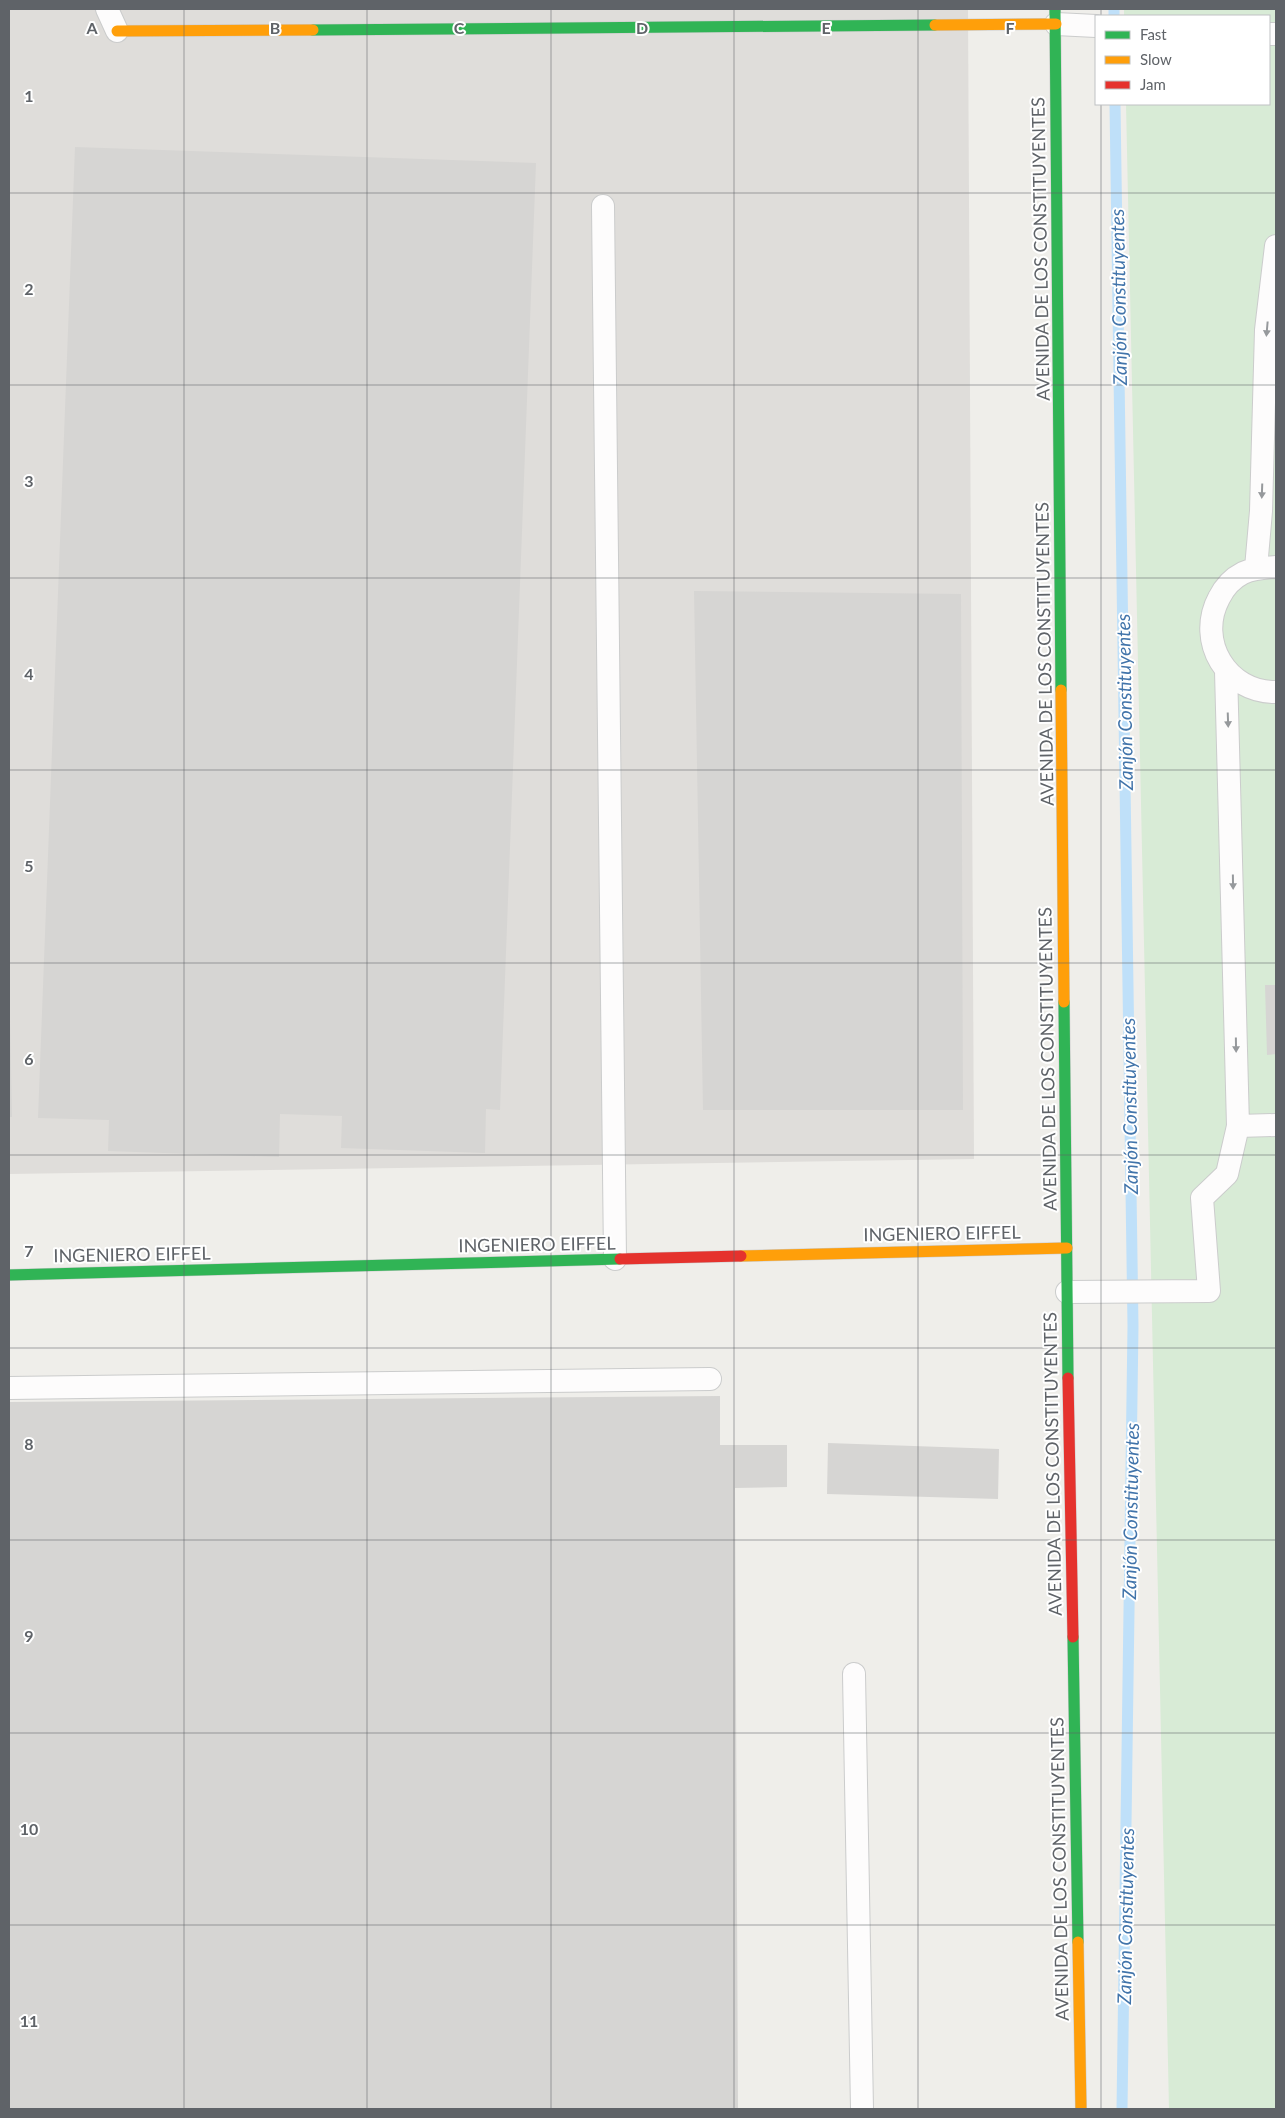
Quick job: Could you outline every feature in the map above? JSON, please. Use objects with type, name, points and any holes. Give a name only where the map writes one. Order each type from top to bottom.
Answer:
[{"type":"street","points":[[118,30],[1055,16]]},
{"type":"street","name":"AVENIDA DE LOS CONSTITUYENTES","points":[[1055,16],[1067,1292],[1081,2109]]},
{"type":"street","name":"INGENIERO EIFFEL","points":[[9,1274],[1067,1248]]},
{"type":"lane","points":[[107,9],[118,30]]},
{"type":"lane","points":[[1055,16],[1095,26]]},
{"type":"lane","points":[[603,206],[615,1259]]},
{"type":"lane","points":[[1276,246],[1266,330],[1261,511],[1266,567],[1240,574],[1224,589],[1214,609],[1210,631],[1215,652],[1226,671],[1244,685],[1264,692],[1276,692]]},
{"type":"lane","points":[[1067,1292],[1209,1291],[1202,1198],[1227,1174],[1238,1126],[1226,671]]},
{"type":"lane","points":[[1238,1126],[1276,1125]]},
{"type":"lane","points":[[9,1388],[710,1379]]},
{"type":"lane","points":[[854,1674],[862,2109]]},
{"type":"shaded area","points":[[9,9],[968,9],[974,1159],[9,1174]]},
{"type":"green space","points":[[1124,9],[1276,9],[1276,2109],[1169,2109],[1126,105],[1270,105],[1270,15],[1124,15]]},
{"type":"building","points":[[75,147],[536,163],[500,1110],[486,1109],[485,1153],[341,1148],[342,1116],[280,1114],[279,1157],[108,1151],[109,1120],[38,1118]]},
{"type":"building","points":[[694,591],[961,594],[963,1110],[703,1110]]},
{"type":"building","points":[[9,972],[12,1117],[9,1117]]},
{"type":"building","points":[[1265,985],[1276,985],[1276,1054],[1267,1055]]},
{"type":"building","points":[[720,1396],[720,1445],[787,1445],[787,1487],[735,1488],[738,2109],[9,2109],[9,1402]]},
{"type":"building","points":[[828,1443],[999,1449],[998,1499],[827,1494]]},
{"type":"waterway","name":"Zanjón Constituyentes","points":[[1114,9],[1114,15]]},
{"type":"waterway","name":"Zanjón Constituyentes","points":[[1115,105],[1133,1326],[1122,2109]]},
{"type":"traffic: fast","points":[[1055,9],[1061,690]]},
{"type":"traffic: fast","points":[[313,30],[935,25]]},
{"type":"traffic: fast","points":[[1064,1002],[1068,1378]]},
{"type":"traffic: fast","points":[[9,1275],[620,1259]]},
{"type":"traffic: fast","points":[[1073,1637],[1078,1942]]},
{"type":"traffic: slow","points":[[935,25],[1056,24]]},
{"type":"traffic: slow","points":[[117,31],[313,30]]},
{"type":"traffic: slow","points":[[1061,690],[1064,1002]]},
{"type":"traffic: slow","points":[[741,1256],[1067,1248]]},
{"type":"traffic: slow","points":[[1078,1942],[1081,2109]]},
{"type":"traffic: jam","points":[[620,1259],[741,1256]]},
{"type":"traffic: jam","points":[[1068,1378],[1073,1637]]}]
